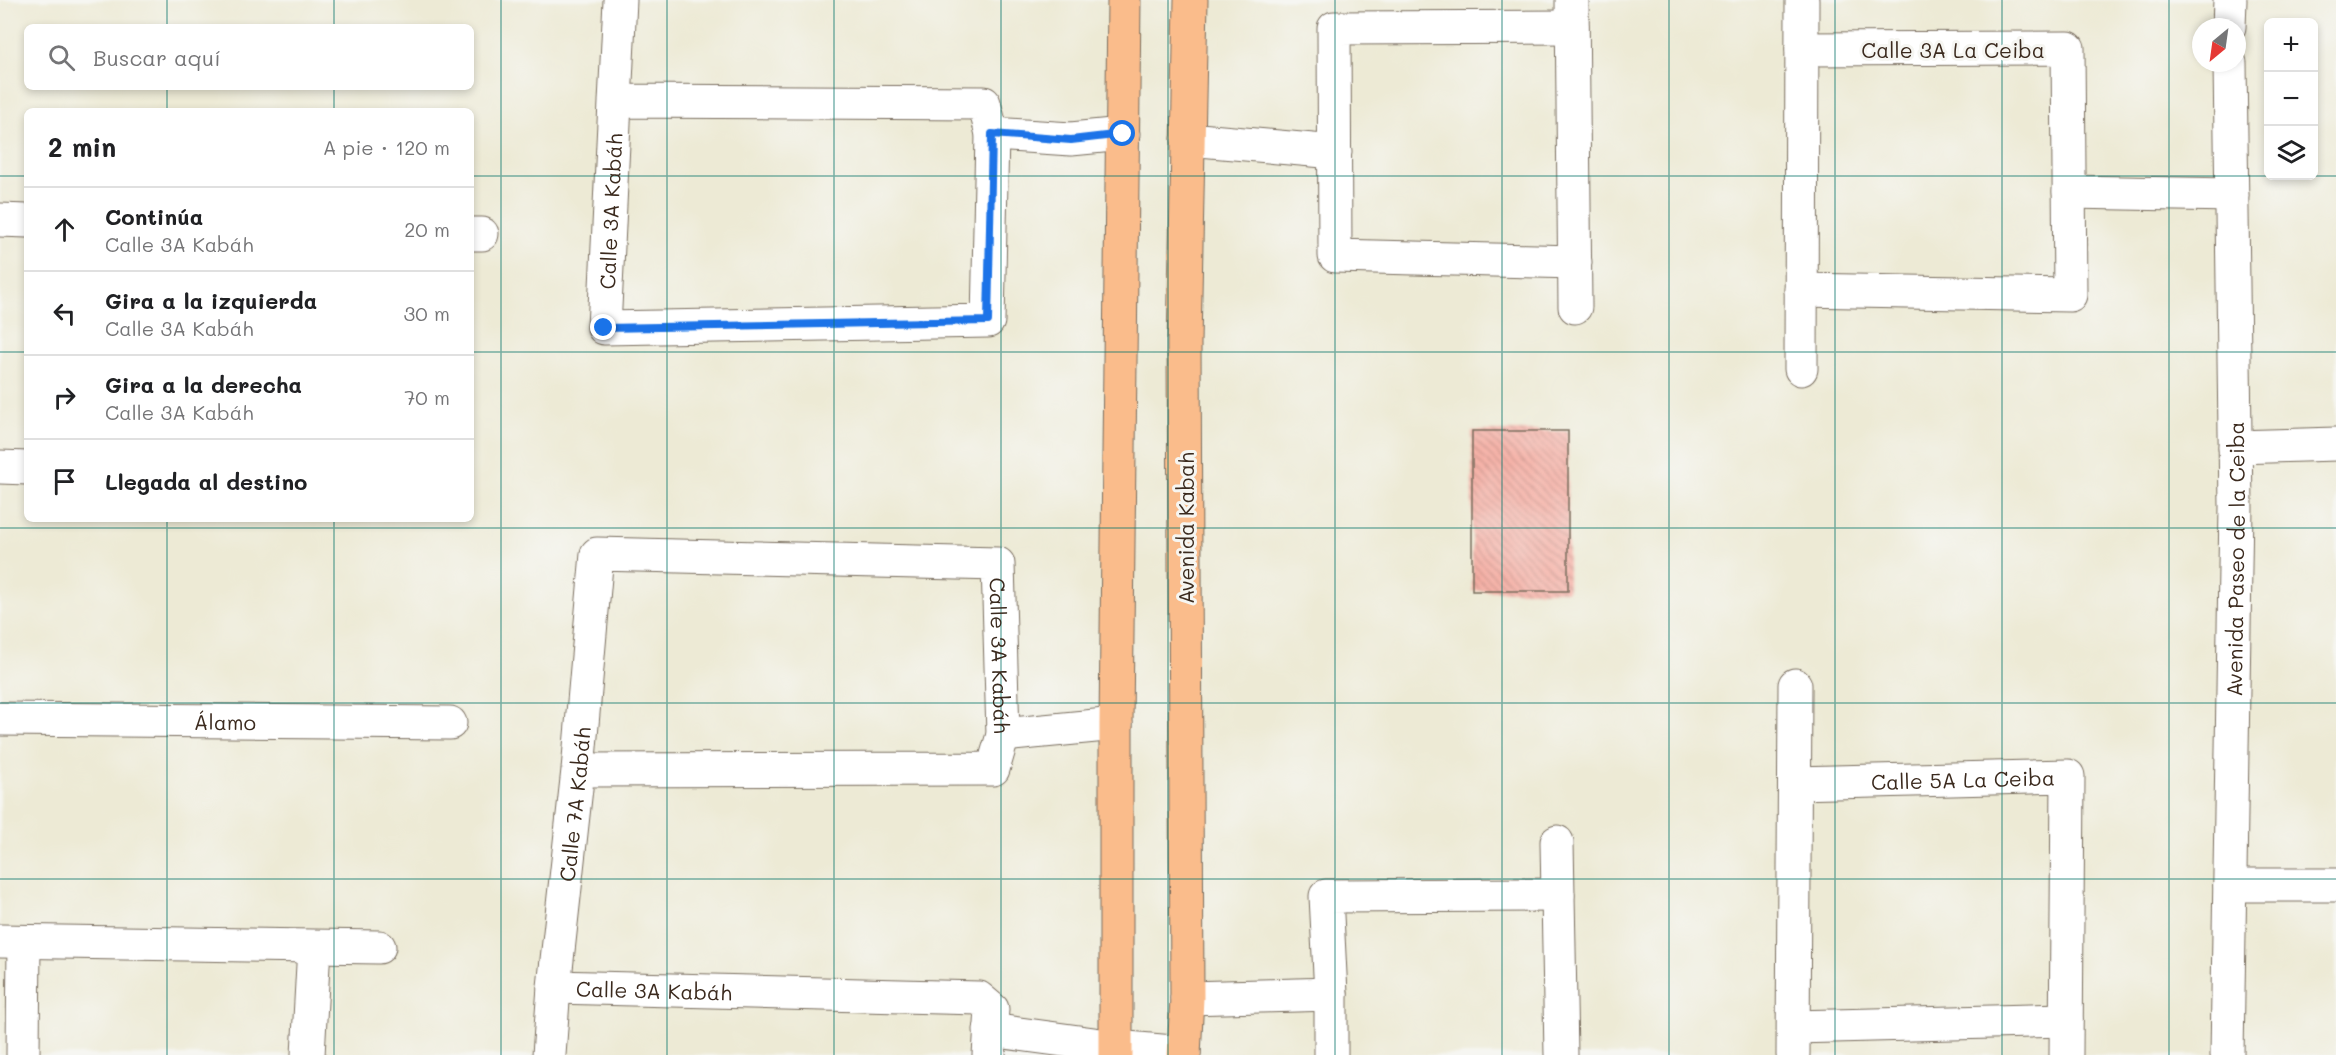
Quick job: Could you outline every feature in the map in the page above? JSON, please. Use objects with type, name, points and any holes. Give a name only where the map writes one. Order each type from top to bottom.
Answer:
[{"type":"main road","points":[[1116,1051],[1116,724],[1124,0]]},
{"type":"main road","name":"Avenida Kabah","points":[[1184,1054],[1187,998],[1184,343],[1191,0]]},
{"type":"street","name":"Calle 3A Kabáh","points":[[615,101],[984,103],[992,134],[988,321],[604,328],[615,101],[620,0]]},
{"type":"street","points":[[1801,369],[1802,0]]},
{"type":"street","points":[[2229,18],[2230,0]]},
{"type":"street","points":[[1575,262],[1335,256],[1334,28],[1572,13],[1575,262],[1575,307]]},
{"type":"street","name":"Calle 3A La Ceiba","points":[[1802,49],[2068,48],[2070,295],[1802,290]]},
{"type":"street","name":"Avenida Paseo de la Ceiba","points":[[2227,1055],[2236,519],[2230,72]]},
{"type":"street","points":[[992,134],[1071,140],[1123,134]]},
{"type":"street","points":[[1188,140],[1335,152]]},
{"type":"street","points":[[2070,192],[2232,195]]},
{"type":"street","points":[[0,220],[24,221]]},
{"type":"street","points":[[2235,447],[2336,444]]},
{"type":"street","points":[[0,467],[24,468]]},
{"type":"street","name":"Calle 3A Kabáh","points":[[578,770],[993,769],[1003,735],[998,564],[597,554]]},
{"type":"street","name":"Calle 7A Kabáh","points":[[549,1055],[597,554]]},
{"type":"street","points":[[1795,685],[1793,1041],[2067,1020]]},
{"type":"street","name":"Álamo","points":[[0,719],[450,723]]},
{"type":"street","points":[[1003,735],[1116,724]]},
{"type":"street","name":"Calle 5A La Ceiba","points":[[1795,783],[2068,776],[2066,1055]]},
{"type":"street","points":[[1557,842],[1561,1055]]},
{"type":"street","points":[[2230,885],[2336,885]]},
{"type":"street","points":[[1330,1055],[1331,994],[1326,896],[1558,895]]},
{"type":"street","points":[[23,1055],[12,941],[379,947]]},
{"type":"street","points":[[308,1055],[314,946]]},
{"type":"street","name":"Calle 3A Kabáh","points":[[554,987],[979,998],[992,1009],[990,1042]]},
{"type":"street","points":[[1187,998],[1331,994]]},
{"type":"street","points":[[990,1042],[1184,1054]]},
{"type":"building","points":[[1472,431],[1568,431],[1568,591],[1472,591]]},
{"type":"route","points":[[604,328],[988,321],[992,134],[1071,140],[1123,134]]}]
